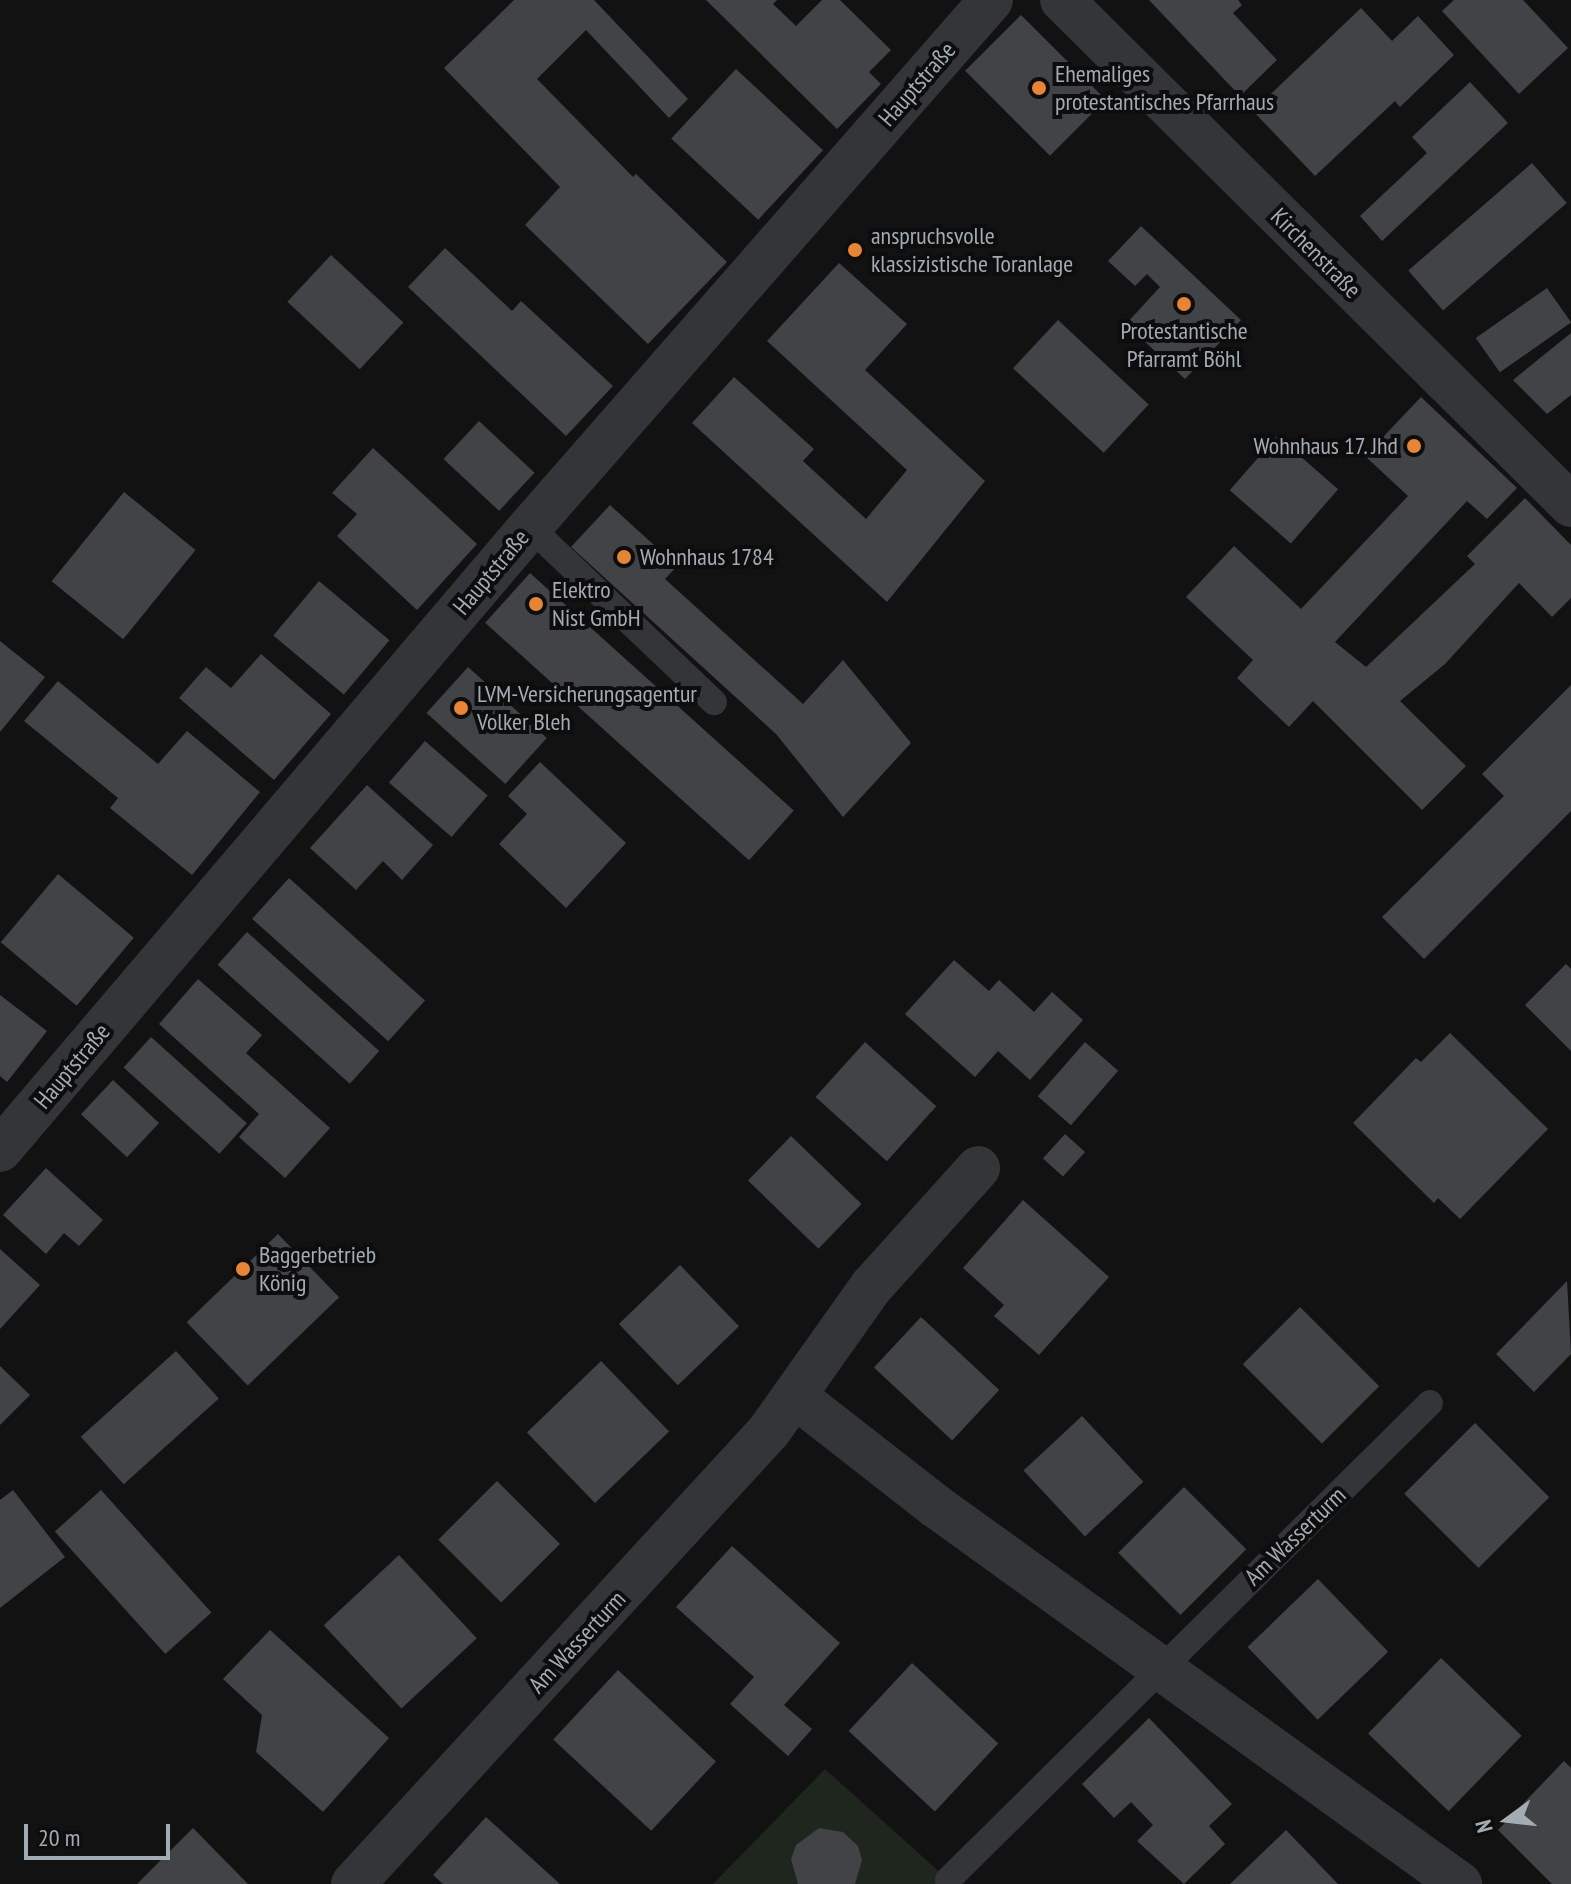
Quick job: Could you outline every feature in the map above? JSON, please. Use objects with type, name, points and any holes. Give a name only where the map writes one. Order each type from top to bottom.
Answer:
[{"type":"street","name":"Hauptstraße","points":[[0,1150],[530,527],[991,0]]},
{"type":"street","name":"Kirchenstraße","points":[[1062,0],[1571,505]]},
{"type":"street","name":"Am Wasserturm","points":[[353,1884],[727,1479],[796,1397],[871,1287],[978,1168]]},
{"type":"street","points":[[796,1397],[937,1507],[1460,1884]]},
{"type":"lane","points":[[530,527],[714,702]]},
{"type":"lane","name":"Am Wasserturm","points":[[948,1880],[1430,1403]]},
{"type":"shaded area","points":[[825,1769],[953,1884],[713,1884]]},
{"type":"building","points":[[514,0],[594,0],[688,99],[669,118],[586,30],[537,79],[633,177],[636,174],[727,262],[648,344],[525,225],[560,187],[444,68]]},
{"type":"building","points":[[706,0],[777,0],[773,4],[796,26],[822,0],[840,0],[891,50],[869,72],[881,84],[837,129]]},
{"type":"building","points":[[1149,0],[1238,0],[1242,5],[1233,13],[1277,60],[1240,96]]},
{"type":"building","points":[[1454,0],[1523,0],[1568,48],[1519,94],[1442,11]]},
{"type":"building","points":[[1361,8],[1392,41],[1418,16],[1454,55],[1400,107],[1395,101],[1315,176],[1253,111]]},
{"type":"building","name":"Ehemaliges protestantisches Pfarrhaus","points":[[1021,15],[1106,100],[1050,156],[965,71]]},
{"type":"building","points":[[736,69],[823,150],[758,220],[671,138]]},
{"type":"building","points":[[1470,82],[1508,123],[1382,241],[1360,216],[1427,153],[1412,137]]},
{"type":"building","points":[[1532,163],[1567,203],[1443,311],[1408,271]]},
{"type":"building","name":"Protestantische Pfarramt Böhl","points":[[1141,226],[1241,320],[1185,379],[1126,324],[1160,287],[1147,274],[1135,286],[1108,261]]},
{"type":"building","points":[[445,248],[512,311],[521,301],[613,386],[566,436],[408,287]]},
{"type":"building","points":[[331,255],[403,323],[360,369],[287,302]]},
{"type":"building","points":[[839,263],[907,324],[865,370],[985,481],[887,602],[692,423],[734,377],[814,449],[803,461],[866,519],[907,470],[767,341]]},
{"type":"building","points":[[1547,288],[1571,322],[1500,372],[1476,338]]},
{"type":"building","points":[[1058,320],[1149,405],[1104,453],[1013,368]]},
{"type":"building","points":[[1571,333],[1571,395],[1547,414],[1513,380]]},
{"type":"building","points":[[1421,397],[1517,488],[1487,519],[1467,501],[1335,642],[1366,667],[1475,564],[1467,556],[1525,498],[1571,545],[1571,598],[1552,617],[1519,583],[1445,664],[1400,701],[1466,766],[1422,810],[1313,701],[1289,727],[1237,678],[1253,660],[1186,597],[1234,546],[1301,609],[1408,496],[1365,456]]},
{"type":"building","points":[[479,421],[535,473],[499,511],[444,459]]},
{"type":"building","points":[[1277,436],[1338,489],[1291,543],[1230,490]]},
{"type":"building","points":[[373,448],[477,544],[417,610],[337,536],[357,514],[332,493]]},
{"type":"building","points":[[124,492],[195,550],[123,639],[52,581]]},
{"type":"building","points":[[610,505],[677,566],[665,579],[803,704],[843,660],[911,743],[843,817],[776,734],[571,547]]},
{"type":"building","points":[[530,573],[794,811],[749,860],[485,623]]},
{"type":"building","points":[[319,581],[389,640],[344,695],[273,635]]},
{"type":"building","points":[[0,641],[45,677],[0,732]]},
{"type":"building","points":[[261,654],[331,714],[274,780],[179,698],[206,667],[231,688]]},
{"type":"building","points":[[468,667],[547,738],[505,784],[427,713]]},
{"type":"building","points":[[58,681],[158,764],[187,731],[260,792],[192,875],[110,808],[118,798],[24,721]]},
{"type":"building","points":[[1571,685],[1571,811],[1424,959],[1382,917],[1504,796],[1482,774]]},
{"type":"building","points":[[425,741],[488,795],[452,837],[389,783]]},
{"type":"building","points":[[540,762],[626,843],[566,908],[499,844],[527,814],[508,796]]},
{"type":"building","points":[[367,785],[433,845],[402,880],[383,861],[356,890],[310,848]]},
{"type":"building","points":[[58,874],[134,938],[77,1006],[1,942]]},
{"type":"building","points":[[289,878],[425,1000],[388,1041],[252,919]]},
{"type":"building","points":[[247,932],[379,1051],[350,1084],[218,965]]},
{"type":"building","points":[[954,960],[989,991],[999,980],[1034,1012],[1052,992],[1083,1020],[1030,1080],[998,1051],[975,1077],[905,1014]]},
{"type":"building","points":[[1566,964],[1571,969],[1571,1051],[1525,1005]]},
{"type":"building","points":[[198,979],[262,1035],[246,1053],[330,1128],[285,1178],[239,1137],[259,1114],[159,1024]]},
{"type":"building","points":[[0,995],[47,1031],[7,1082],[0,1076]]},
{"type":"building","points":[[1450,1033],[1548,1129],[1460,1219],[1438,1198],[1434,1203],[1353,1123],[1416,1058],[1421,1062]]},
{"type":"building","points":[[151,1037],[247,1123],[219,1154],[124,1067]]},
{"type":"building","points":[[865,1042],[936,1106],[887,1161],[815,1097]]},
{"type":"building","points":[[1085,1042],[1118,1071],[1071,1125],[1038,1096]]},
{"type":"building","points":[[113,1080],[159,1123],[127,1157],[81,1114]]},
{"type":"building","points":[[1065,1134],[1085,1152],[1063,1177],[1043,1159]]},
{"type":"building","points":[[791,1136],[861,1204],[818,1249],[748,1181]]},
{"type":"building","points":[[46,1168],[103,1220],[79,1246],[64,1233],[46,1254],[3,1215]]},
{"type":"building","points":[[1023,1200],[1109,1277],[1039,1355],[994,1316],[1004,1305],[963,1268]]},
{"type":"building","points":[[278,1234],[339,1297],[248,1386],[187,1322]]},
{"type":"building","points":[[0,1249],[40,1285],[0,1329]]},
{"type":"building","points":[[680,1265],[739,1326],[678,1385],[619,1324]]},
{"type":"building","points":[[1567,1281],[1571,1354],[1534,1392],[1496,1354]]},
{"type":"building","points":[[1300,1307],[1379,1386],[1322,1443],[1243,1364]]},
{"type":"building","points":[[921,1317],[999,1390],[952,1440],[874,1367]]},
{"type":"building","points":[[176,1351],[219,1399],[124,1484],[81,1437]]},
{"type":"building","points":[[601,1361],[669,1431],[595,1503],[527,1433]]},
{"type":"building","points":[[0,1366],[30,1395],[0,1425]]},
{"type":"building","points":[[1082,1416],[1143,1482],[1085,1536],[1023,1471]]},
{"type":"building","points":[[1475,1423],[1549,1497],[1479,1568],[1404,1494]]},
{"type":"building","points":[[497,1481],[560,1544],[501,1603],[438,1540]]},
{"type":"building","points":[[1184,1487],[1246,1549],[1180,1615],[1118,1553]]},
{"type":"building","points":[[13,1490],[65,1557],[0,1608],[0,1500]]},
{"type":"building","points":[[101,1490],[211,1613],[165,1654],[55,1531]]},
{"type":"building","points":[[732,1546],[840,1643],[784,1705],[812,1729],[788,1756],[730,1704],[754,1677],[676,1607]]},
{"type":"building","points":[[399,1555],[477,1638],[401,1709],[324,1625]]},
{"type":"building","points":[[1318,1579],[1388,1652],[1318,1720],[1248,1647]]},
{"type":"building","points":[[270,1630],[389,1738],[323,1812],[256,1752],[262,1715],[223,1679]]},
{"type":"building","points":[[1441,1658],[1522,1736],[1449,1811],[1368,1734]]},
{"type":"building","points":[[912,1663],[998,1743],[935,1811],[849,1731]]},
{"type":"building","points":[[618,1670],[716,1761],[651,1831],[553,1739]]},
{"type":"building","points":[[1149,1718],[1232,1804],[1209,1826],[1225,1844],[1184,1884],[1137,1841],[1153,1825],[1131,1802],[1114,1818],[1082,1784]]},
{"type":"building","points":[[1564,1761],[1571,1768],[1571,1884],[1552,1884],[1498,1830]]},
{"type":"building","points":[[486,1817],[560,1884],[443,1884],[433,1875]]},
{"type":"building","points":[[193,1828],[248,1884],[137,1884]]},
{"type":"building","points":[[819,1828],[843,1832],[858,1846],[862,1860],[855,1884],[798,1884],[791,1859],[796,1845]]},
{"type":"building","points":[[1286,1830],[1338,1884],[1230,1884]]},
{"type":"place","name":"Ehemaliges protestantisches Pfarrhaus","points":[[1039,88]]},
{"type":"place","name":"anspruchsvolle klassizistische Toranlage","points":[[855,250]]},
{"type":"place","name":"Protestantische Pfarramt Böhl","points":[[1184,304]]},
{"type":"place","name":"Wohnhaus 17. Jhd","points":[[1414,446]]},
{"type":"place","name":"Wohnhaus 1784","points":[[624,557]]},
{"type":"place","name":"Elektro Nist GmbH","points":[[536,604]]},
{"type":"place","name":"LVM-Versicherungsagentur Volker Bleh","points":[[461,708]]},
{"type":"place","name":"Baggerbetrieb König","points":[[243,1269]]}]
